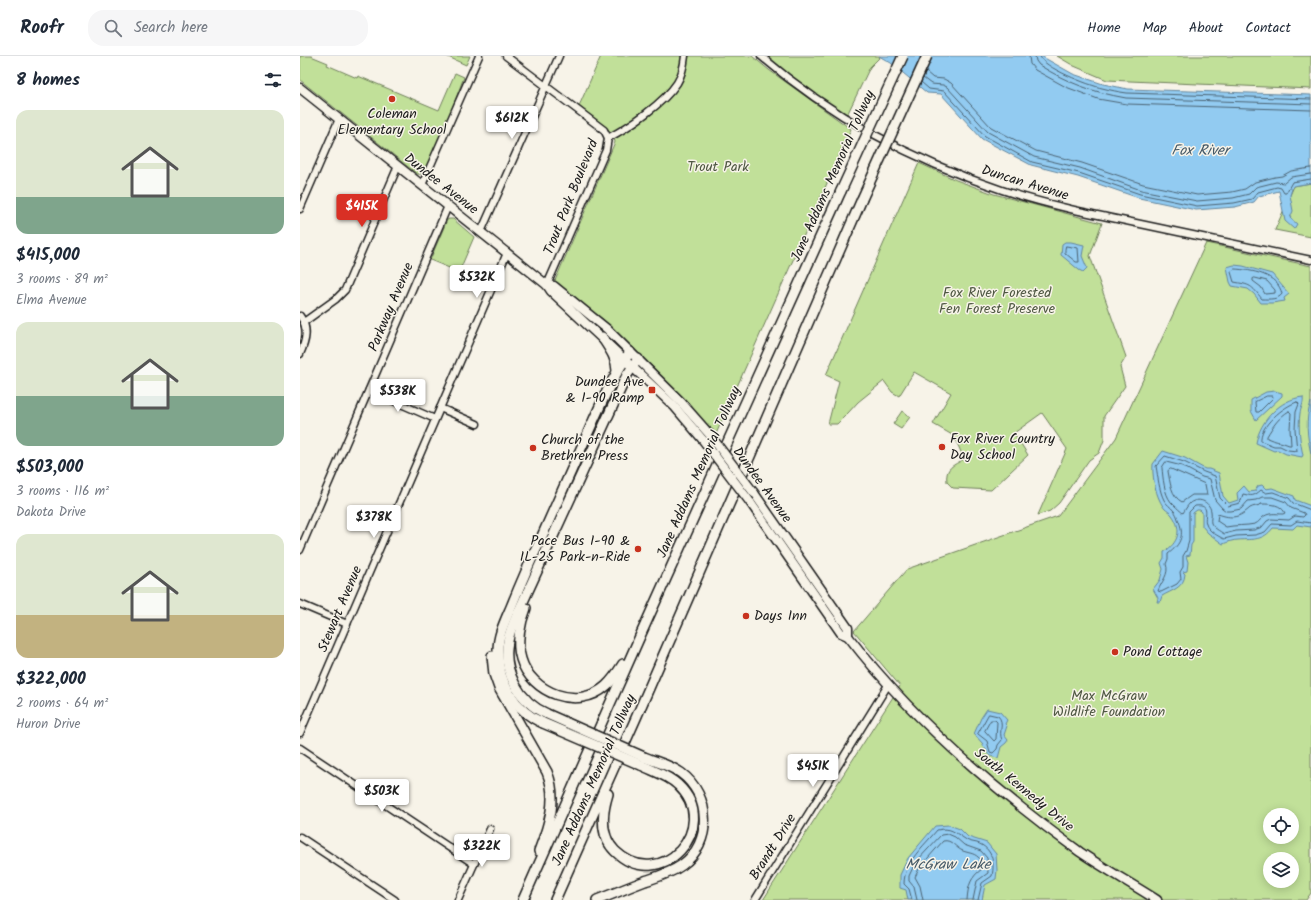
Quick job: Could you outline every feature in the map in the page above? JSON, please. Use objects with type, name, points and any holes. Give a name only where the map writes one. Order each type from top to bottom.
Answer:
[{"type":"highway","name":"Jane Addams Memorial Tollway","points":[[524,900],[641,634],[903,56]]},
{"type":"highway","name":"Jane Addams Memorial Tollway","points":[[555,900],[862,199],[927,56]]},
{"type":"highway","points":[[602,337],[612,352],[617,371]]},
{"type":"highway","points":[[597,900],[669,872],[681,865],[693,854],[700,842],[705,818],[703,805],[699,795],[691,783],[681,773],[642,761],[545,718],[531,716],[515,702],[504,684],[499,665],[498,649],[501,632],[517,592],[617,371],[627,355]]},
{"type":"highway","points":[[545,718],[517,689],[509,670],[506,651],[510,630],[620,390],[635,363]]},
{"type":"highway","points":[[554,534],[524,611],[520,630],[519,646],[521,659],[531,678],[542,688],[558,696],[575,697],[594,694],[606,686],[615,676],[641,634]]},
{"type":"highway","points":[[517,592],[496,630],[492,652],[494,674],[504,697],[547,772],[552,793],[551,813],[546,833],[520,900]]},
{"type":"highway","points":[[636,718],[608,796],[603,815],[604,830],[612,847],[629,861],[638,864],[655,864],[670,859],[684,847],[691,832],[693,812],[688,798],[677,784],[642,761]]},
{"type":"main road","name":"Dundee Avenue","points":[[300,88],[548,285],[551,291],[602,337],[627,355]]},
{"type":"main road","name":"Dundee Avenue","points":[[548,285],[554,286],[607,329],[627,355],[674,406],[707,438],[754,494],[848,628],[848,636]]},
{"type":"main road","name":"Dundee Avenue","points":[[707,438],[841,633],[848,636],[888,685]]},
{"type":"main road","name":"South Kennedy Drive","points":[[888,685],[929,726],[1029,814],[1082,853],[1157,900]]},
{"type":"street","points":[[422,186],[479,56]]},
{"type":"street","points":[[506,56],[604,130],[608,138]]},
{"type":"street","points":[[481,232],[559,56]]},
{"type":"street","name":"Trout Park Boulevard","points":[[548,285],[606,150],[608,138],[623,130],[666,96],[678,80],[684,65],[685,56]]},
{"type":"street","name":"Duncan Avenue","points":[[761,56],[810,95],[858,126],[919,158],[976,181],[1029,198],[1077,211],[1311,260]]},
{"type":"street","points":[[300,209],[339,119]]},
{"type":"street","points":[[304,322],[343,293],[398,166]]},
{"type":"street","name":"Parkway Avenue","points":[[300,550],[448,206]]},
{"type":"street","name":"Stewart Avenue","points":[[300,733],[507,253]]},
{"type":"street","points":[[300,316],[304,322],[305,340],[300,354]]},
{"type":"street","points":[[369,390],[435,419]]},
{"type":"street","points":[[440,408],[477,424]]},
{"type":"street","points":[[300,604],[347,624]]},
{"type":"street","name":"Brandt Drive","points":[[755,900],[888,685]]},
{"type":"street","points":[[300,748],[474,864]]},
{"type":"street","points":[[458,900],[490,829]]},
{"type":"street","points":[[300,837],[395,900]]},
{"type":"green space","name":"Coleman Elementary School","points":[[300,56],[311,56],[328,63],[327,65],[357,78],[358,76],[439,110],[455,73],[464,77],[445,127],[424,172],[417,174],[300,80]]},
{"type":"green space","points":[[446,56],[470,56],[466,65]]},
{"type":"green space","name":"Trout Park","points":[[601,56],[752,56],[851,129],[716,434],[666,380],[604,320],[554,283],[615,142],[610,131],[579,106]]},
{"type":"green space","points":[[766,56],[880,57],[870,67],[847,115],[800,84]]},
{"type":"green space","points":[[1057,56],[1311,56],[1311,89],[1107,80],[1074,66]]},
{"type":"green space","name":"Fox River Forested Fen Forest Preserve","points":[[919,163],[956,180],[994,194],[1102,223],[1090,256],[1126,357],[1120,367],[1125,386],[1104,416],[1104,440],[1099,453],[1089,460],[1059,503],[1050,511],[1038,515],[1067,449],[1042,413],[1014,433],[1028,455],[991,490],[953,488],[947,482],[947,473],[949,470],[953,465],[964,459],[954,436],[933,424],[951,393],[914,372],[899,396],[892,392],[884,381],[858,402],[837,424],[828,424],[839,381],[826,375]]},
{"type":"green space","points":[[1311,183],[1311,237],[1275,230],[1294,186]]},
{"type":"green space","points":[[453,219],[474,237],[459,272],[430,260],[447,220]]},
{"type":"green space","name":"Max McGraw Wildlife Foundation","points":[[1206,243],[1311,266],[1311,893],[1306,900],[763,900],[900,686],[854,631],[907,569],[1058,516],[1116,438]]},
{"type":"green space","points":[[902,411],[910,417],[901,429],[893,424]]},
{"type":"water","name":"Fox River","points":[[879,56],[1041,56],[1073,74],[1103,84],[1128,89],[1311,95],[1311,183],[1293,186],[1290,195],[1293,211],[1290,218],[1297,224],[1294,229],[1285,221],[1279,191],[1259,196],[1254,202],[1235,207],[1196,210],[1139,198],[1078,177],[1031,165],[982,139],[941,94],[927,93],[891,63]]},
{"type":"water","points":[[1065,242],[1084,245],[1082,256],[1087,268],[1083,272],[1061,255],[1062,244]]},
{"type":"water","points":[[1234,265],[1272,274],[1289,294],[1284,298],[1285,301],[1261,303],[1248,289],[1232,286],[1227,267]]},
{"type":"water","points":[[1275,391],[1282,393],[1282,396],[1256,420],[1251,411],[1251,400],[1266,392]]},
{"type":"water","points":[[1303,397],[1299,424],[1302,457],[1286,454],[1278,450],[1274,451],[1256,443],[1262,427],[1272,412],[1287,402]]},
{"type":"water","points":[[1311,402],[1311,454],[1307,428]]},
{"type":"water","points":[[1163,451],[1185,458],[1205,469],[1219,473],[1223,496],[1229,503],[1238,500],[1237,493],[1244,486],[1249,492],[1255,491],[1258,486],[1262,485],[1266,489],[1272,488],[1294,496],[1295,500],[1311,506],[1311,527],[1297,525],[1293,529],[1273,528],[1261,537],[1234,540],[1223,544],[1208,533],[1202,526],[1202,512],[1197,510],[1193,513],[1193,542],[1191,545],[1190,555],[1186,556],[1188,562],[1187,571],[1183,572],[1185,574],[1184,579],[1180,586],[1162,596],[1160,602],[1157,602],[1158,598],[1153,589],[1160,580],[1163,569],[1161,563],[1164,558],[1164,552],[1173,545],[1178,531],[1171,514],[1164,508],[1160,501],[1154,483],[1153,464]]},
{"type":"water","points":[[987,709],[1000,712],[1007,720],[1004,735],[1008,740],[1001,747],[998,758],[989,755],[983,744],[974,734]]},
{"type":"water","name":"McGraw Lake","points":[[949,825],[960,829],[968,837],[987,843],[996,854],[996,879],[985,885],[982,900],[908,900],[906,890],[900,888],[900,875],[908,858],[935,826]]},
{"type":"place","name":"Coleman Elementary School","points":[[392,99]]},
{"type":"place","name":"Dundee Ave & I-90 Ramp","points":[[652,390]]},
{"type":"place","name":"Fox River Country Day School","points":[[942,447]]},
{"type":"place","name":"Church of the Brethren Press","points":[[533,448]]},
{"type":"place","name":"Pace Bus I-90 & IL-25 Park-n-Ride","points":[[638,549]]},
{"type":"place","name":"Days Inn","points":[[746,616]]},
{"type":"place","name":"Pond Cottage","points":[[1115,652]]}]
